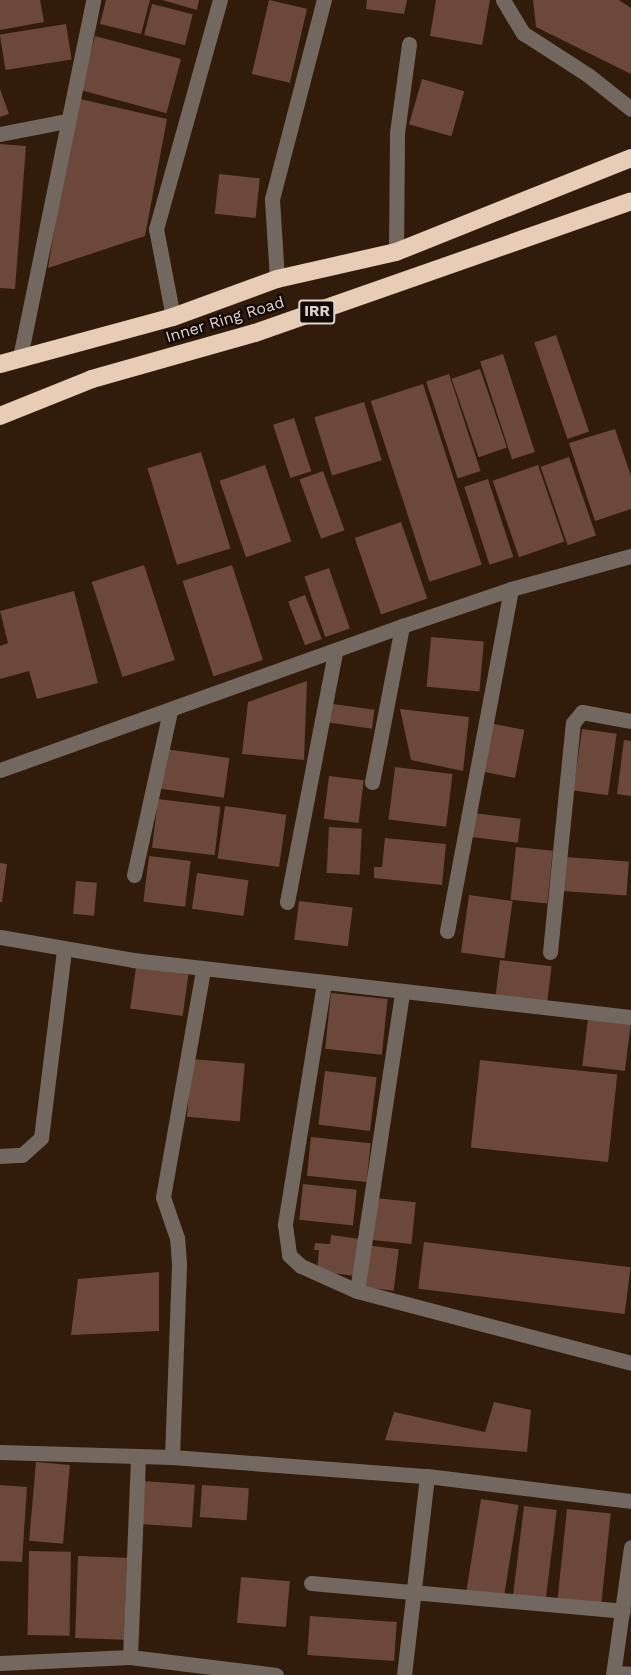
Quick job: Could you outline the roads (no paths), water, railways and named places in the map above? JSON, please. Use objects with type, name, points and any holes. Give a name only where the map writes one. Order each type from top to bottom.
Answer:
[{"type":"highway","name":"Inner Ring Road","points":[[0,364],[172,317],[277,279],[396,252],[631,158]]},
{"type":"highway","name":"Inner Ring Road","points":[[0,416],[92,379],[266,329],[631,201]]},
{"type":"street","points":[[20,357],[66,121],[93,0]]},
{"type":"street","points":[[172,317],[156,229],[220,0]]},
{"type":"street","points":[[277,279],[272,199],[324,0]]},
{"type":"street","points":[[503,0],[523,33],[588,75],[631,109]]},
{"type":"street","points":[[396,252],[397,133],[409,44]]},
{"type":"street","points":[[0,134],[66,121]]},
{"type":"street","points":[[0,770],[511,589],[631,556]]},
{"type":"street","points":[[447,931],[511,589]]},
{"type":"street","points":[[372,782],[402,626]]},
{"type":"street","points":[[286,902],[335,652]]},
{"type":"street","points":[[134,875],[170,711]]},
{"type":"street","points":[[550,952],[573,723],[582,712],[631,721]]},
{"type":"street","points":[[0,937],[64,950],[203,969],[631,1017]]},
{"type":"street","points":[[0,1156],[22,1155],[41,1138],[64,950]]},
{"type":"street","points":[[171,1457],[179,1263],[177,1238],[163,1197],[203,969]]},
{"type":"street","points":[[324,983],[284,1242],[289,1255],[302,1266],[357,1291],[631,1363]]},
{"type":"street","points":[[357,1291],[402,993]]},
{"type":"street","points":[[0,1452],[171,1457],[427,1476],[631,1501]]},
{"type":"street","points":[[130,1657],[138,1456]]},
{"type":"street","points":[[404,1675],[411,1593],[427,1476]]},
{"type":"street","points":[[631,1547],[614,1674],[631,1674]]},
{"type":"street","points":[[310,1583],[623,1611]]},
{"type":"street","points":[[0,1664],[130,1657],[276,1675]]}]
